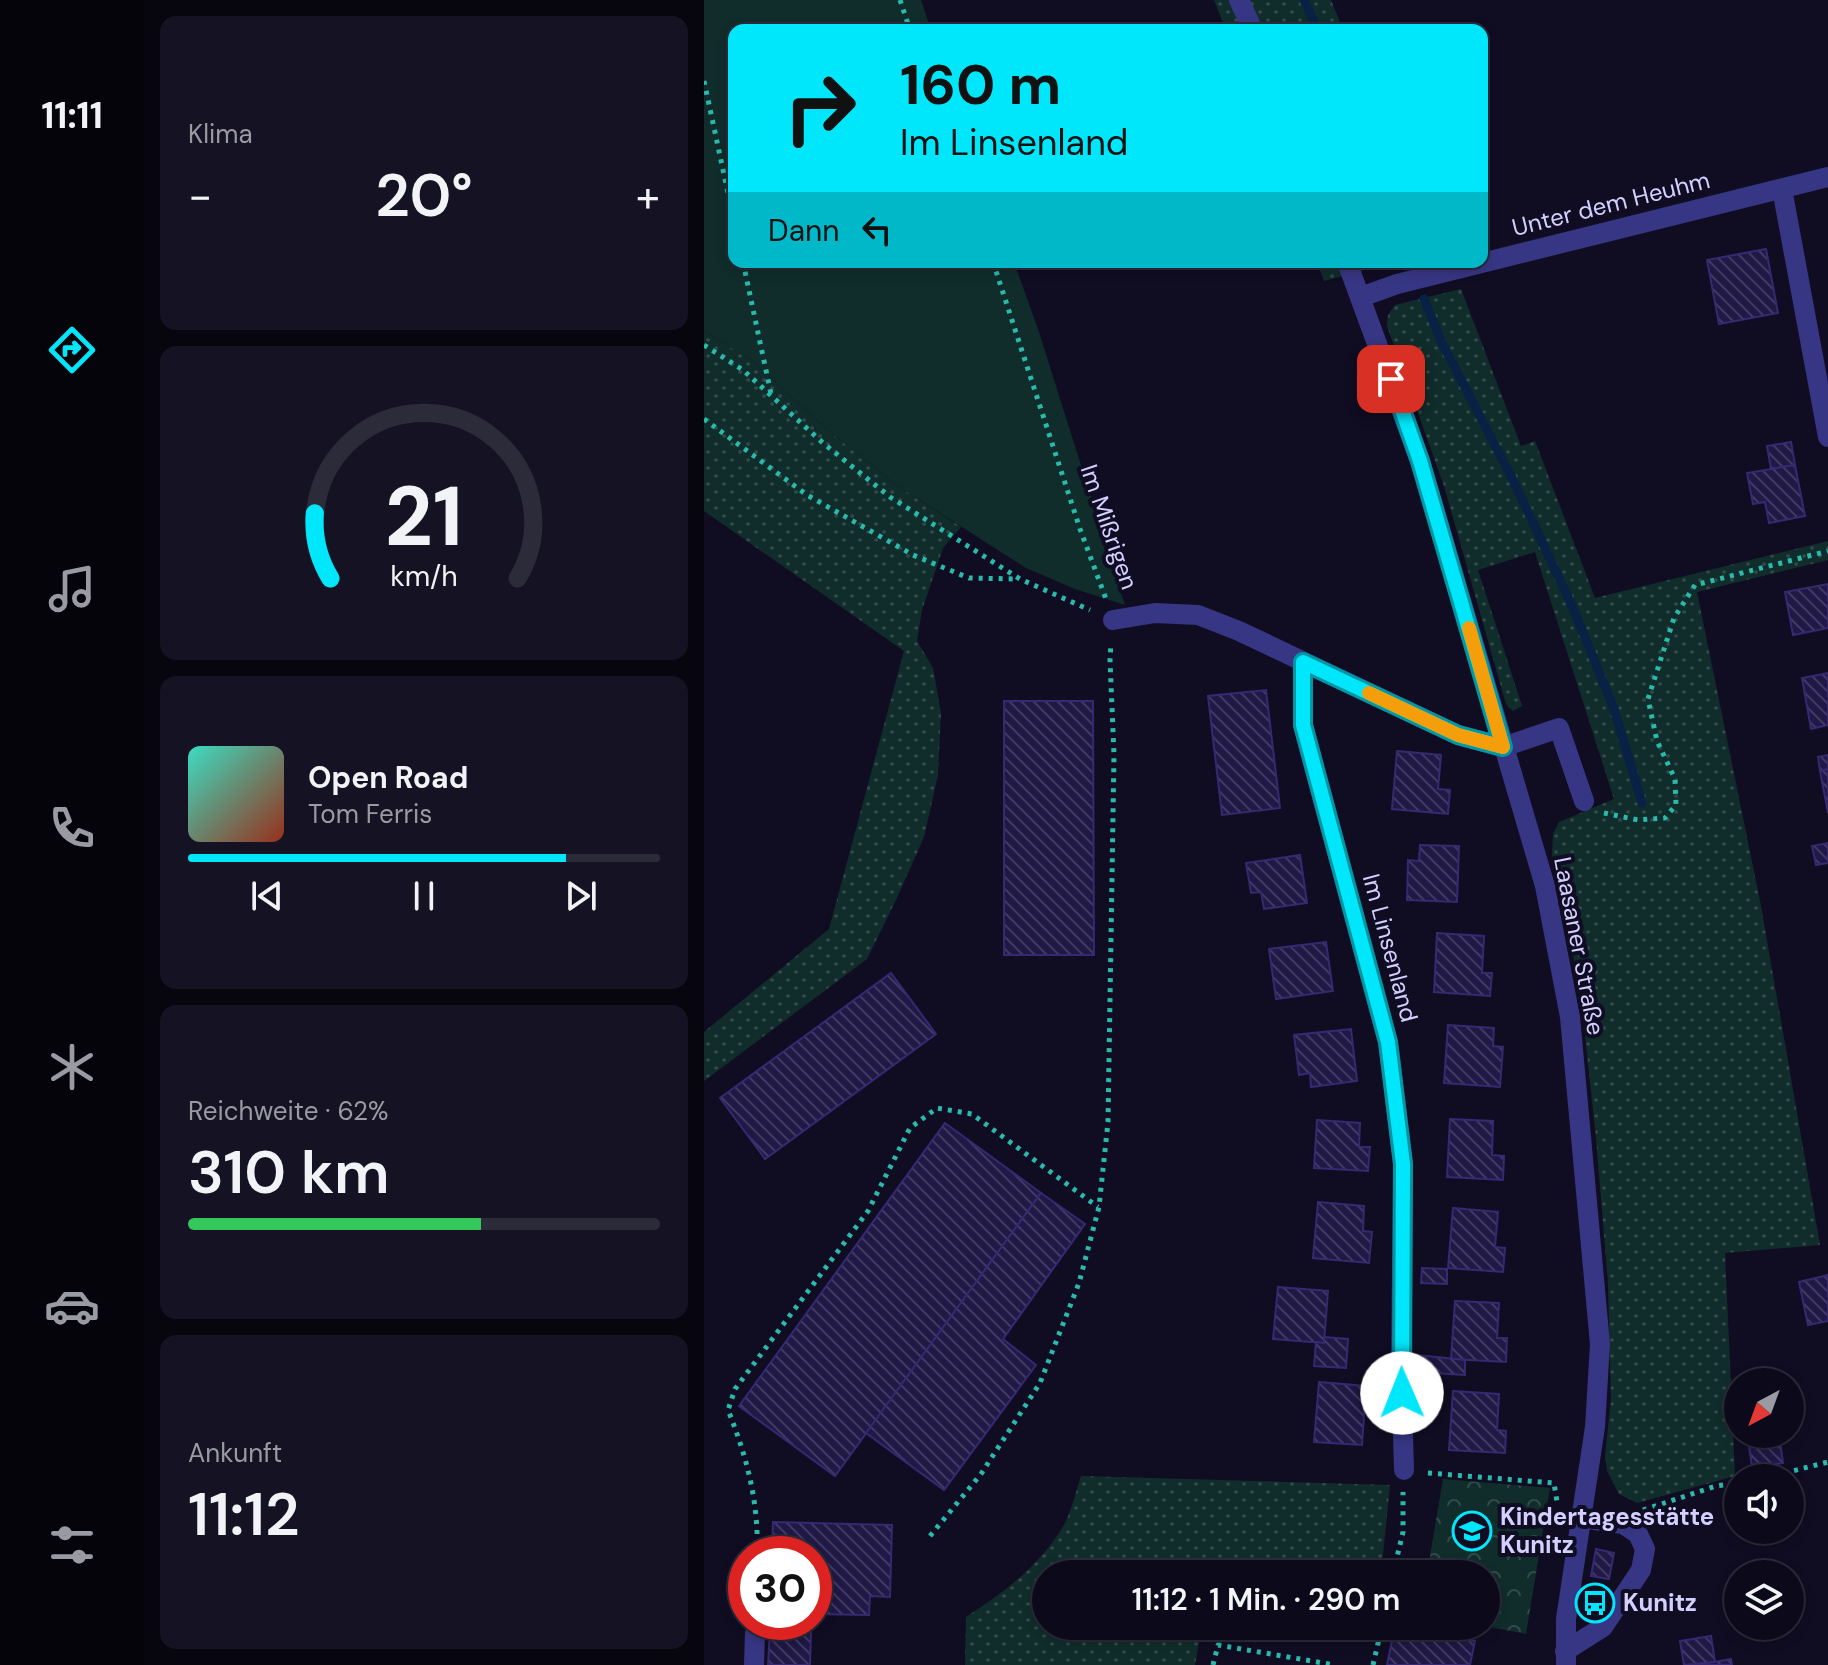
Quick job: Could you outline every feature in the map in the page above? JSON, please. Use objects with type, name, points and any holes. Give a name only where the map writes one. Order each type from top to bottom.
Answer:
[{"type":"street","points":[[1239,0],[1250,24]]},
{"type":"street","name":"Unter dem Heuhm","points":[[1488,262],[1828,177]]},
{"type":"street","points":[[1782,189],[1828,437]]},
{"type":"street","name":"Laasaner Straße","points":[[1349,268],[1420,461],[1545,886],[1572,1033],[1600,1344],[1595,1427],[1566,1619],[1565,1658]]},
{"type":"street","name":"Unter dem Heuhm","points":[[1361,297],[1397,284],[1462,268]]},
{"type":"street","name":"Im Mißrigen","points":[[1113,620],[1155,613],[1198,615],[1303,662]]},
{"type":"street","points":[[1303,662],[1458,735],[1503,747],[1559,728],[1584,801]]},
{"type":"street","name":"Im Linsenland","points":[[1303,662],[1303,725],[1388,1042],[1403,1164],[1401,1367],[1404,1470]]},
{"type":"street","points":[[1565,1658],[1603,1627],[1641,1570],[1645,1549],[1638,1534],[1623,1524],[1581,1518]]},
{"type":"street","points":[[754,1665],[755,1640]]},
{"type":"path","points":[[900,0],[908,24]]},
{"type":"path","points":[[704,81],[728,193]]},
{"type":"path","points":[[744,268],[771,396]]},
{"type":"path","name":"Im Mißrigen","points":[[995,268],[1113,620]]},
{"type":"path","points":[[704,345],[743,370],[823,443],[890,497],[1020,579],[1113,620]]},
{"type":"path","points":[[704,419],[807,495],[913,555],[969,578],[1020,579]]},
{"type":"path","points":[[1584,801],[1614,816],[1638,820],[1665,818],[1676,805],[1675,779],[1657,741],[1648,699],[1674,618],[1695,585],[1828,551]]},
{"type":"path","points":[[930,1536],[981,1474],[1040,1383],[1079,1283],[1099,1207],[1108,1122],[1114,755],[1110,660]]},
{"type":"path","points":[[758,1536],[758,1518],[743,1448],[728,1410],[735,1389],[868,1211],[910,1128],[937,1108],[972,1114],[1099,1207]]},
{"type":"path","points":[[1804,1468],[1828,1462]]},
{"type":"path","points":[[1396,1560],[1403,1532],[1404,1470],[1554,1483]]},
{"type":"path","points":[[1623,1524],[1646,1508],[1724,1485]]},
{"type":"path","points":[[1373,1665],[1379,1640]]},
{"type":"path","points":[[1213,1665],[1218,1645],[1335,1665]]},
{"type":"green space","points":[[704,0],[921,0],[929,24],[728,24],[728,268],[1016,268],[1125,605],[1075,589],[1026,568],[898,486],[831,433],[751,360],[704,331]]},
{"type":"green space","points":[[1214,0],[1331,0],[1341,24],[1224,24]]},
{"type":"green space","points":[[1319,268],[1373,268],[1324,281]]},
{"type":"green space","points":[[1461,289],[1521,446],[1535,441],[1595,598],[1828,541],[1828,560],[1697,592],[1761,906],[1820,1245],[1725,1253],[1730,1368],[1724,1368],[1724,1448],[1734,1448],[1734,1464],[1724,1464],[1724,1479],[1637,1503],[1619,1494],[1607,1471],[1605,1456],[1611,1400],[1608,1283],[1596,1138],[1580,988],[1552,855],[1553,834],[1559,822],[1614,799],[1535,552],[1478,570],[1522,706],[1513,711],[1506,704],[1444,486],[1387,326],[1388,315],[1395,305]]},
{"type":"green space","points":[[704,331],[751,360],[831,433],[898,486],[961,527],[943,548],[922,610],[917,641],[933,668],[941,713],[938,775],[924,837],[896,900],[867,959],[704,1081],[704,1032],[829,929],[904,651],[704,511]]},
{"type":"green space","points":[[1081,1476],[1390,1485],[1382,1560],[1037,1560],[1056,1538],[1072,1506]]},
{"type":"green space","points":[[1443,1479],[1550,1488],[1526,1634],[1500,1629],[1500,1560],[1429,1560]]},
{"type":"green space","points":[[1032,1566],[1032,1640],[1199,1640],[1195,1665],[965,1665],[966,1617]]},
{"type":"building","points":[[1766,249],[1778,313],[1719,324],[1707,260]]},
{"type":"building","points":[[1791,442],[1795,465],[1771,469],[1767,446]]},
{"type":"building","points":[[1795,465],[1805,516],[1769,523],[1765,502],[1753,504],[1747,473]]},
{"type":"building","points":[[1828,584],[1828,628],[1793,635],[1785,592]]},
{"type":"building","points":[[1828,673],[1828,725],[1811,729],[1802,678]]},
{"type":"building","points":[[1266,690],[1280,808],[1222,815],[1208,696]]},
{"type":"building","points":[[1004,701],[1093,701],[1094,955],[1004,955]]},
{"type":"building","points":[[1397,751],[1441,755],[1438,789],[1450,790],[1448,814],[1392,809]]},
{"type":"building","points":[[1828,755],[1828,769],[1820,771],[1818,757]]},
{"type":"building","points":[[1828,769],[1828,813],[1820,771]]},
{"type":"building","points":[[1828,843],[1828,863],[1816,865],[1812,846]]},
{"type":"building","points":[[1420,845],[1459,846],[1457,902],[1407,900],[1408,860],[1419,861]]},
{"type":"building","points":[[1300,855],[1307,903],[1264,909],[1261,892],[1251,893],[1246,863]]},
{"type":"building","points":[[1437,933],[1484,936],[1482,973],[1492,973],[1490,996],[1434,992]]},
{"type":"building","points":[[1326,942],[1333,991],[1276,999],[1269,949]]},
{"type":"building","points":[[891,973],[936,1034],[765,1159],[720,1098]]},
{"type":"building","points":[[1448,1025],[1494,1028],[1493,1046],[1503,1047],[1500,1087],[1444,1083]]},
{"type":"building","points":[[1351,1029],[1357,1081],[1311,1087],[1310,1073],[1299,1075],[1294,1035]]},
{"type":"building","points":[[1450,1119],[1493,1121],[1492,1155],[1504,1156],[1503,1180],[1447,1177]]},
{"type":"building","points":[[1317,1120],[1360,1123],[1359,1147],[1370,1147],[1368,1171],[1314,1168]]},
{"type":"building","points":[[945,1123],[1041,1193],[835,1476],[739,1406]]},
{"type":"building","points":[[1041,1193],[1085,1224],[1003,1339],[1036,1365],[944,1490],[866,1433]]},
{"type":"building","points":[[1318,1202],[1364,1206],[1363,1231],[1372,1232],[1369,1263],[1313,1258]]},
{"type":"building","points":[[1453,1208],[1498,1212],[1495,1247],[1505,1248],[1503,1272],[1448,1268]]},
{"type":"building","points":[[1422,1268],[1447,1269],[1447,1284],[1421,1283]]},
{"type":"building","points":[[1828,1275],[1828,1321],[1808,1325],[1799,1282]]},
{"type":"building","points":[[1278,1287],[1328,1291],[1324,1343],[1273,1339]]},
{"type":"building","points":[[1455,1301],[1499,1303],[1497,1338],[1507,1338],[1506,1362],[1451,1359]]},
{"type":"building","points":[[1324,1337],[1348,1339],[1346,1368],[1314,1366],[1316,1342],[1324,1343]]},
{"type":"building","points":[[1417,1355],[1465,1360],[1465,1375],[1416,1372]]},
{"type":"building","points":[[1319,1382],[1366,1386],[1362,1445],[1314,1442]]},
{"type":"building","points":[[1453,1391],[1499,1394],[1497,1430],[1506,1431],[1505,1453],[1449,1450]]},
{"type":"building","points":[[1749,1448],[1781,1448],[1783,1463],[1752,1464]]},
{"type":"building","points":[[773,1522],[892,1525],[890,1597],[870,1596],[869,1615],[832,1614],[832,1536],[773,1536]]},
{"type":"building","points":[[1596,1549],[1614,1553],[1609,1579],[1591,1576]]},
{"type":"building","points":[[1711,1636],[1715,1662],[1684,1665],[1680,1641]]},
{"type":"building","points":[[769,1640],[811,1640],[810,1665],[768,1665]]},
{"type":"building","points":[[1392,1640],[1475,1641],[1470,1665],[1387,1665]]},
{"type":"building","points":[[1731,1659],[1732,1665],[1693,1665],[1715,1662]]},
{"type":"waterway","points":[[1304,0],[1315,24]]},
{"type":"waterway","points":[[1424,299],[1442,343],[1514,482],[1573,608],[1614,709],[1642,803]]},
{"type":"slow traffic","points":[[1369,693],[1458,735],[1503,747],[1469,628]]},
{"type":"place","name":"Kindertagesstätte Kunitz","points":[[1472,1531]]},
{"type":"place","name":"Kunitz","points":[[1595,1603]]},
{"type":"route","points":[[1391,379],[1420,461],[1503,747],[1458,735],[1303,662],[1303,725],[1388,1042],[1403,1164],[1402,1393]]}]
